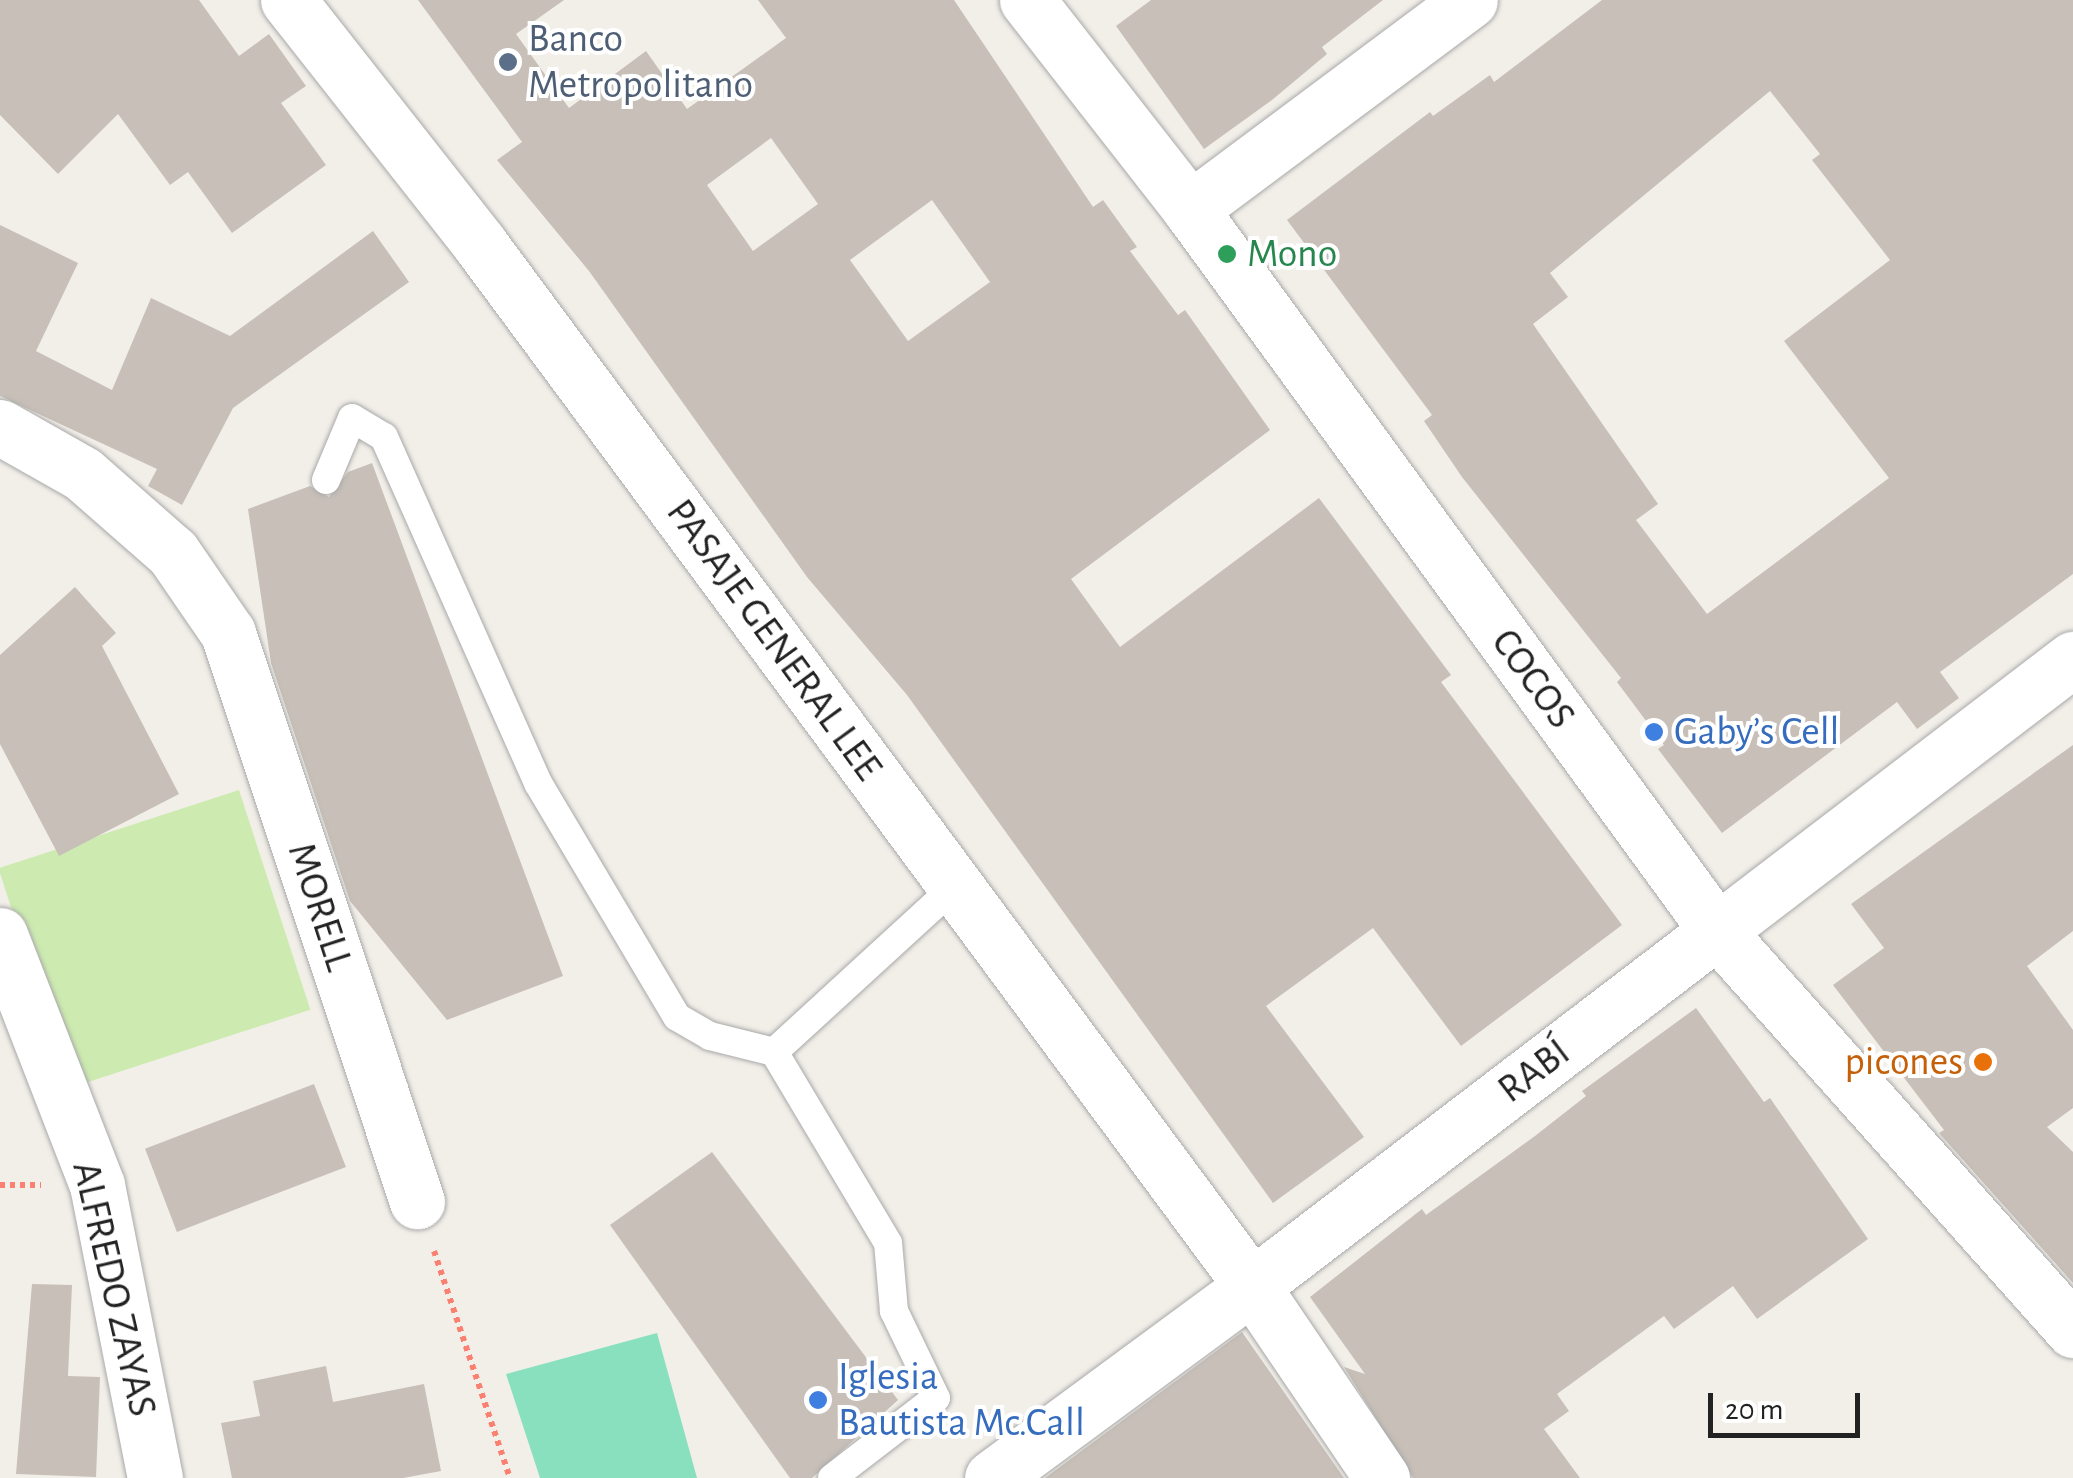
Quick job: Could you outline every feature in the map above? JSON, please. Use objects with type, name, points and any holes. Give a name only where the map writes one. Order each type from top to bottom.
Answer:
[{"type":"street","name":"PASAJE GENERAL LEE","points":[[288,0],[479,243],[1252,1286],[1382,1478]]},
{"type":"street","name":"COCOS","points":[[1028,0],[1190,209],[1717,931],[2073,1330]]},
{"type":"street","points":[[1190,209],[1470,0]]},
{"type":"street","name":"MORELL","points":[[0,428],[82,474],[173,553],[228,634],[418,1201]]},
{"type":"street","name":"RABÍ","points":[[992,1478],[1252,1286],[2073,660]]},
{"type":"street","name":"ALFREDO ZAYAS","points":[[0,935],[97,1185],[155,1478]]},
{"type":"lane","points":[[326,480],[352,418],[384,437],[538,783],[677,1017],[710,1036],[774,1052],[888,1243],[894,1311],[936,1398],[832,1478]]},
{"type":"lane","points":[[774,1052],[955,886]]},
{"type":"path","points":[[418,1201],[510,1478]]},
{"type":"green space","points":[[239,790],[310,1010],[70,1088],[0,868]]},
{"type":"green space","points":[[657,1333],[697,1478],[540,1478],[506,1374]]},
{"type":"building","points":[[0,0],[199,0],[239,56],[269,34],[306,86],[281,103],[326,165],[232,233],[188,172],[170,185],[118,114],[58,174],[0,115]]},
{"type":"building","points":[[418,0],[564,0],[516,34],[569,108],[646,51],[687,109],[786,38],[758,0],[954,0],[1093,207],[1103,200],[1137,247],[1130,251],[1178,315],[1185,310],[1270,430],[1071,579],[1120,647],[1319,498],[1451,675],[1441,682],[1622,925],[1461,1046],[1373,928],[1266,1006],[1364,1137],[1273,1203],[907,695],[807,577],[589,271],[497,160],[522,142]],"holes":[[[771,138],[818,204],[753,251],[707,185]],[[932,200],[990,282],[908,341],[850,260]]]},
{"type":"building","points":[[1151,0],[1383,0],[1322,47],[1327,54],[1272,100],[1204,149],[1116,26]]},
{"type":"building","points":[[1602,0],[2073,0],[2073,574],[1940,672],[1959,698],[1917,729],[1897,702],[1722,833],[1658,749],[1664,745],[1617,682],[1621,678],[1462,477],[1424,421],[1432,415],[1287,220],[1430,112],[1433,116],[1490,75],[1494,82]],"holes":[[[1770,91],[1820,154],[1812,160],[1890,260],[1784,341],[1889,478],[1707,614],[1636,520],[1658,504],[1533,324],[1568,297],[1550,273]]]},
{"type":"building","points":[[0,225],[78,263],[36,351],[112,390],[151,298],[230,336],[373,231],[409,282],[233,408],[182,505],[148,486],[157,469],[0,396]]},
{"type":"building","points":[[372,463],[563,976],[447,1020],[350,901],[271,663],[248,509],[310,486],[329,497],[348,472]]},
{"type":"building","points":[[75,587],[116,633],[102,646],[179,794],[59,856],[0,744],[0,655]]},
{"type":"building","points":[[2073,745],[2073,931],[2027,966],[2073,1030],[2073,1108],[2047,1127],[2073,1152],[2073,1283],[1939,1133],[1944,1130],[1833,985],[1884,948],[1851,904]]},
{"type":"building","points":[[1696,1008],[1764,1102],[1770,1098],[1868,1239],[1757,1319],[1733,1286],[1674,1329],[1664,1316],[1557,1394],[1569,1411],[1544,1429],[1580,1478],[1413,1478],[1344,1367],[1365,1374],[1310,1297],[1422,1209],[1426,1215],[1535,1136],[1586,1096],[1582,1091]]},
{"type":"building","points":[[314,1084],[346,1167],[177,1232],[145,1149]]},
{"type":"building","points":[[712,1152],[898,1400],[812,1478],[790,1478],[610,1225]]},
{"type":"building","points":[[32,1284],[72,1285],[68,1376],[100,1377],[96,1477],[16,1474]]},
{"type":"building","points":[[1242,1332],[1344,1478],[1045,1478]]},
{"type":"building","points":[[326,1366],[333,1402],[424,1384],[441,1471],[403,1478],[232,1478],[221,1423],[260,1416],[253,1381]]},
{"type":"place","name":"Banco Metropolitano","points":[[508,62]]},
{"type":"place","name":"Mono","points":[[1227,254]]},
{"type":"place","name":"Gaby’s Cell","points":[[1654,732]]},
{"type":"place","name":"picones","points":[[1983,1062]]},
{"type":"place","name":"Iglesia Bautista Mc.Call","points":[[818,1400]]}]
